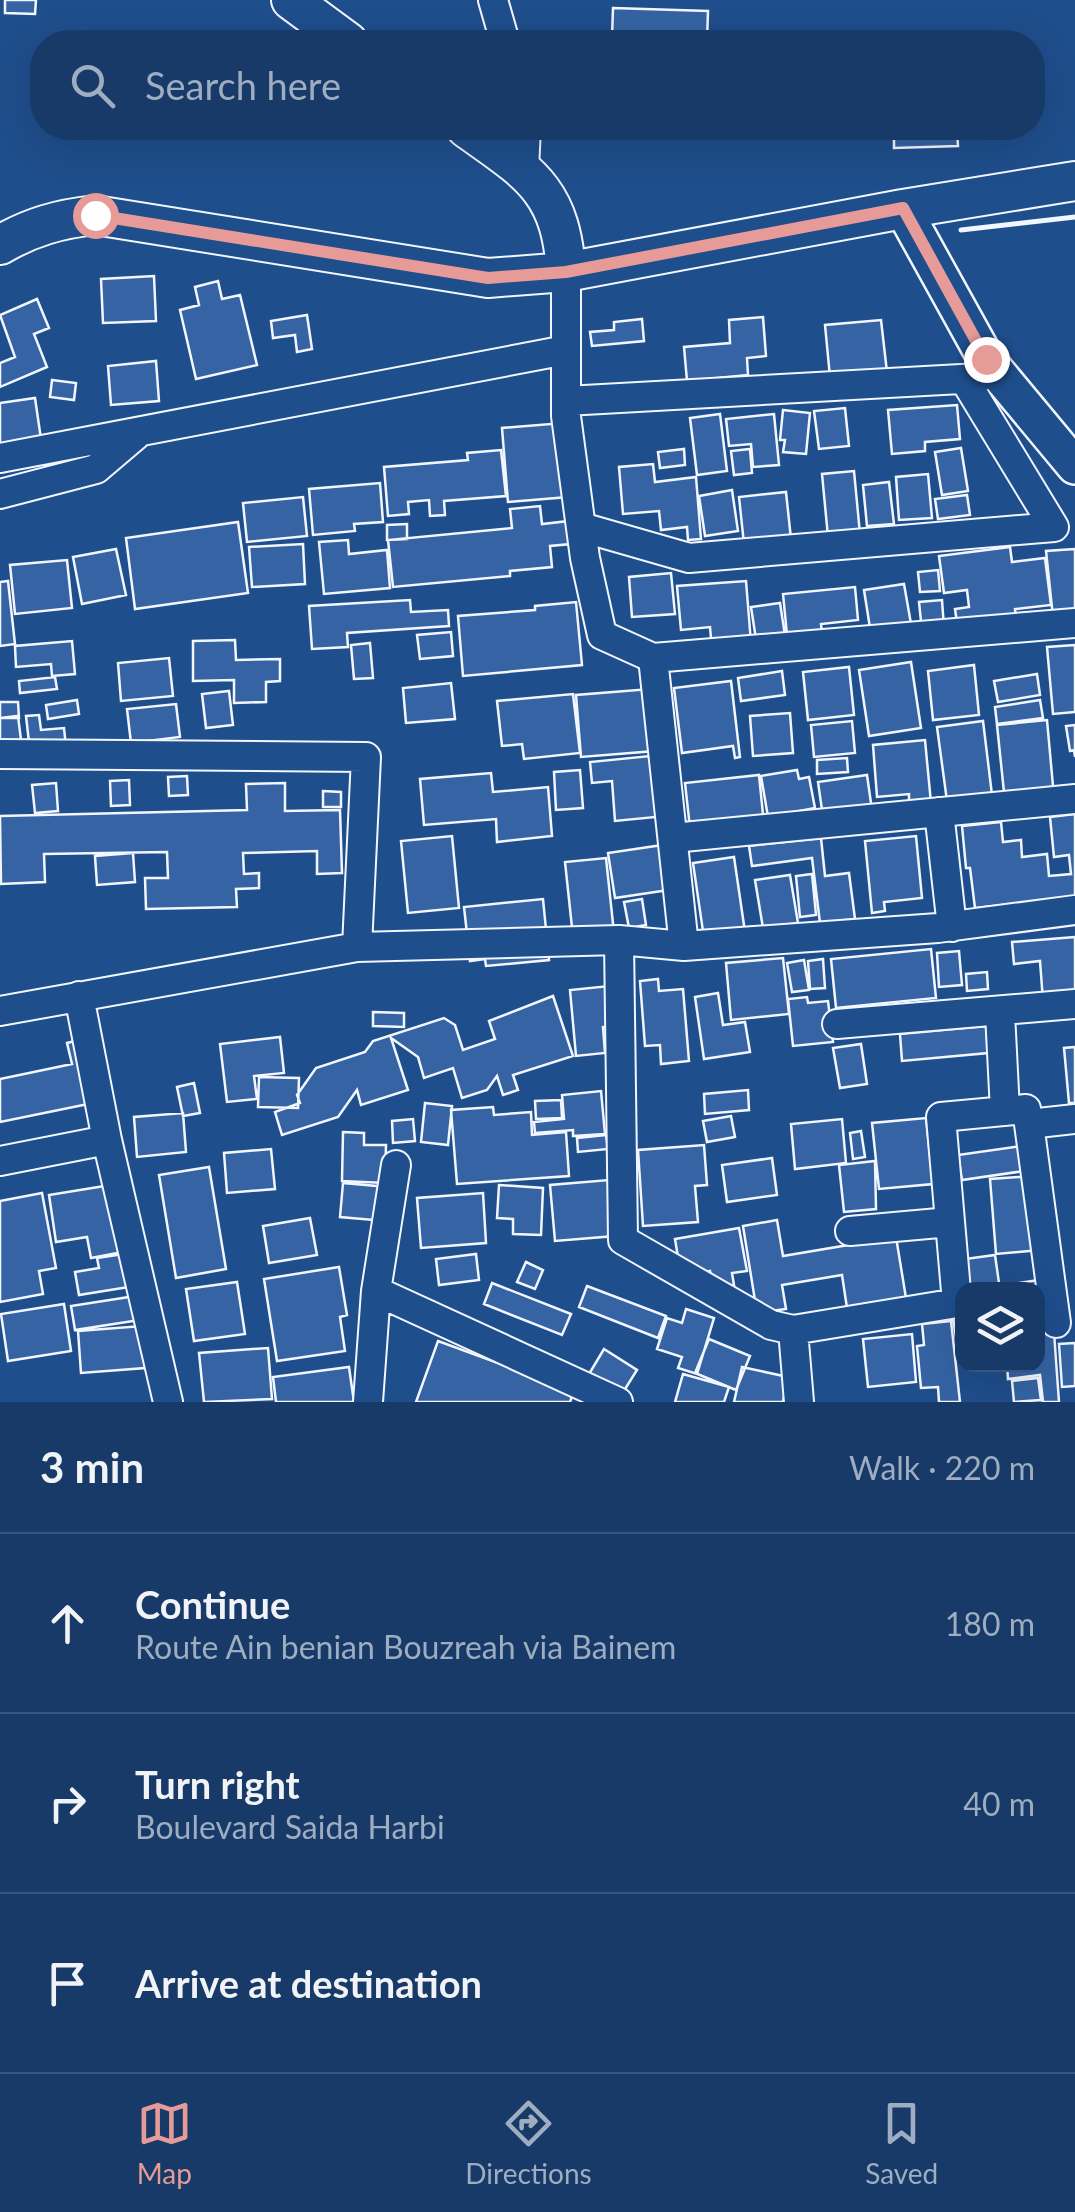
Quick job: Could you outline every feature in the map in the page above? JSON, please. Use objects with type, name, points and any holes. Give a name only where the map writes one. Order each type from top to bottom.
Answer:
[{"type":"main road","points":[[290,0],[331,30]]},
{"type":"main road","points":[[483,140],[539,184],[564,238],[566,272]]},
{"type":"main road","points":[[0,245],[24,231],[59,219],[95,215],[488,278],[566,272],[903,208],[1075,181]]},
{"type":"street","points":[[493,0],[502,30]]},
{"type":"street","points":[[524,169],[525,140]]},
{"type":"street","points":[[903,208],[986,359],[1075,466]]},
{"type":"street","points":[[566,272],[566,401],[581,527],[602,635],[653,658],[1075,624]]},
{"type":"street","points":[[0,458],[566,350]]},
{"type":"street","points":[[566,401],[1001,377]]},
{"type":"street","points":[[581,527],[689,558],[1054,527],[964,379]]},
{"type":"street","points":[[0,494],[96,469],[141,431]]},
{"type":"street","points":[[653,658],[684,946]]},
{"type":"street","points":[[0,754],[366,757],[357,947]]},
{"type":"street","points":[[673,838],[1075,799]]},
{"type":"street","points":[[939,812],[952,927]]},
{"type":"street","points":[[0,1011],[357,947],[619,940],[684,946],[952,927],[1075,910]]},
{"type":"street","points":[[619,940],[623,1240],[770,1325],[793,1330],[958,1303],[941,1117],[1075,1120]]},
{"type":"street","points":[[79,996],[107,1140],[168,1402]]},
{"type":"street","points":[[838,1024],[1075,1004]]},
{"type":"street","points":[[1000,1013],[1056,1323]]},
{"type":"street","points":[[0,1161],[107,1140]]},
{"type":"street","points":[[368,1402],[376,1291],[396,1165]]},
{"type":"street","points":[[850,1231],[950,1222]]},
{"type":"street","points":[[376,1291],[618,1402]]},
{"type":"street","points":[[793,1330],[799,1402]]},
{"type":"building","points":[[5,0],[36,0],[35,14],[5,13]]},
{"type":"building","points":[[613,8],[708,11],[707,30],[612,30]]},
{"type":"building","points":[[894,140],[958,140],[958,146],[894,148]]},
{"type":"building","points":[[154,276],[156,321],[103,323],[101,279]]},
{"type":"building","points":[[218,281],[222,299],[240,295],[257,365],[196,379],[180,310],[199,305],[195,287]]},
{"type":"building","points":[[37,299],[49,328],[34,334],[47,367],[0,387],[0,363],[15,357],[0,315]]},
{"type":"building","points":[[307,315],[312,349],[297,352],[295,335],[273,338],[271,321]]},
{"type":"building","points":[[763,317],[766,356],[747,358],[748,375],[687,381],[684,347],[730,343],[729,320]]},
{"type":"building","points":[[642,319],[644,341],[592,346],[590,332],[614,330],[614,322]]},
{"type":"building","points":[[881,320],[887,372],[830,377],[825,325]]},
{"type":"building","points":[[156,361],[159,401],[111,405],[108,366]]},
{"type":"building","points":[[52,380],[76,383],[74,400],[50,397]]},
{"type":"building","points":[[35,398],[41,439],[0,445],[0,403]]},
{"type":"building","points":[[957,405],[960,439],[925,442],[925,451],[892,454],[888,410]]},
{"type":"building","points":[[845,408],[849,446],[819,449],[814,411]]},
{"type":"building","points":[[783,410],[810,413],[806,454],[783,452]]},
{"type":"building","points":[[720,414],[727,471],[697,475],[690,418]]},
{"type":"building","points":[[774,414],[779,465],[753,467],[751,444],[729,446],[726,419]]},
{"type":"building","points":[[563,423],[568,497],[508,502],[502,428]]},
{"type":"building","points":[[961,448],[968,491],[942,495],[935,452]]},
{"type":"building","points":[[684,449],[685,465],[660,468],[658,452]]},
{"type":"building","points":[[750,449],[752,473],[734,475],[731,451]]},
{"type":"building","points":[[501,450],[506,496],[444,501],[445,515],[430,516],[429,500],[408,502],[409,514],[388,516],[384,467],[468,460],[467,453]]},
{"type":"building","points":[[653,464],[655,482],[696,477],[701,539],[688,540],[687,527],[661,530],[659,511],[623,514],[619,467]]},
{"type":"building","points":[[854,471],[860,534],[828,537],[822,474]]},
{"type":"building","points":[[928,474],[932,518],[899,520],[896,477]]},
{"type":"building","points":[[889,482],[894,524],[867,526],[863,485]]},
{"type":"building","points":[[380,483],[383,522],[354,524],[355,531],[313,535],[309,489]]},
{"type":"building","points":[[732,490],[738,531],[705,536],[699,496]]},
{"type":"building","points":[[786,492],[791,539],[744,544],[739,497]]},
{"type":"building","points":[[967,495],[970,515],[938,519],[935,499]]},
{"type":"building","points":[[303,497],[307,536],[247,542],[243,503]]},
{"type":"building","points":[[540,506],[542,524],[569,521],[571,544],[550,546],[552,567],[510,571],[510,576],[393,587],[388,540],[512,528],[510,509]]},
{"type":"building","points":[[238,522],[248,593],[135,609],[126,538]]},
{"type":"building","points":[[407,524],[407,539],[387,540],[387,525]]},
{"type":"building","points":[[348,540],[349,554],[387,550],[390,588],[324,594],[319,542]]},
{"type":"building","points":[[303,544],[305,584],[252,587],[249,547]]},
{"type":"building","points":[[1010,547],[1012,562],[1045,558],[1051,605],[1015,609],[1016,616],[957,623],[955,609],[969,607],[967,590],[944,593],[939,556]]},
{"type":"building","points":[[116,549],[126,595],[82,604],[73,557]]},
{"type":"building","points":[[1075,549],[1075,625],[1054,627],[1046,551]]},
{"type":"building","points":[[67,560],[72,608],[15,614],[10,565]]},
{"type":"building","points":[[938,570],[940,591],[920,592],[918,572]]},
{"type":"building","points":[[671,573],[675,614],[632,617],[629,577]]},
{"type":"building","points":[[8,581],[15,644],[0,646],[0,582]]},
{"type":"building","points":[[746,581],[752,655],[713,659],[710,627],[681,630],[677,586]]},
{"type":"building","points":[[904,584],[914,641],[873,647],[864,590]]},
{"type":"building","points":[[855,587],[858,620],[821,624],[823,642],[788,645],[783,594]]},
{"type":"building","points":[[410,600],[411,612],[448,610],[449,626],[347,633],[348,647],[312,649],[309,606]]},
{"type":"building","points":[[942,600],[944,628],[922,631],[919,602]]},
{"type":"building","points":[[576,602],[582,665],[463,676],[458,616],[535,610],[535,606]]},
{"type":"building","points":[[780,603],[786,642],[757,646],[751,607]]},
{"type":"building","points":[[451,632],[453,656],[420,659],[417,635]]},
{"type":"building","points":[[235,640],[236,660],[280,659],[280,681],[266,682],[266,702],[234,703],[234,680],[193,681],[193,641]]},
{"type":"building","points":[[72,641],[75,674],[52,676],[51,664],[16,667],[15,646]]},
{"type":"building","points":[[370,643],[373,678],[354,679],[351,645]]},
{"type":"building","points":[[1075,645],[1075,712],[1053,714],[1047,647]]},
{"type":"building","points":[[169,658],[173,696],[121,701],[118,663]]},
{"type":"building","points":[[911,662],[921,728],[869,736],[859,670]]},
{"type":"building","points":[[974,665],[979,715],[933,720],[928,671]]},
{"type":"building","points":[[849,667],[854,715],[808,720],[803,672]]},
{"type":"building","points":[[782,671],[785,695],[741,701],[738,678]]},
{"type":"building","points":[[1037,674],[1040,695],[998,702],[994,681]]},
{"type":"building","points":[[55,677],[57,689],[20,693],[19,681]]},
{"type":"building","points":[[731,681],[740,757],[735,758],[733,746],[682,753],[674,688]]},
{"type":"building","points":[[451,683],[455,719],[406,723],[403,688]]},
{"type":"building","points":[[650,689],[655,751],[581,757],[576,695]]},
{"type":"building","points":[[229,691],[233,725],[206,728],[202,694]]},
{"type":"building","points":[[573,694],[580,753],[524,759],[522,744],[502,746],[497,701]]},
{"type":"building","points":[[77,700],[79,714],[48,719],[46,705]]},
{"type":"building","points":[[1040,700],[1043,718],[997,724],[995,707]]},
{"type":"building","points":[[0,702],[18,702],[19,718],[0,718]]},
{"type":"building","points":[[176,704],[180,737],[131,743],[127,709]]},
{"type":"building","points":[[790,713],[793,753],[753,756],[750,716]]},
{"type":"building","points":[[39,715],[41,730],[64,728],[66,747],[30,751],[26,716]]},
{"type":"building","points":[[18,716],[23,756],[0,758],[0,718]]},
{"type":"building","points":[[1047,720],[1054,797],[1005,802],[997,725]]},
{"type":"building","points":[[852,721],[855,753],[814,757],[811,725]]},
{"type":"building","points":[[983,721],[992,795],[947,801],[937,727]]},
{"type":"building","points":[[1075,725],[1075,757],[1074,750],[1070,751],[1066,726]]},
{"type":"building","points":[[925,740],[931,803],[909,805],[909,794],[877,797],[873,745]]},
{"type":"building","points":[[650,756],[656,817],[615,821],[612,781],[592,783],[590,762]]},
{"type":"building","points":[[847,758],[848,772],[817,774],[817,760]]},
{"type":"building","points":[[580,770],[583,808],[556,810],[554,772]]},
{"type":"building","points":[[797,770],[799,779],[809,777],[815,808],[768,817],[761,776]]},
{"type":"building","points":[[491,773],[493,792],[548,787],[552,836],[497,842],[496,819],[424,825],[420,779]]},
{"type":"building","points":[[759,775],[764,824],[691,837],[685,783]]},
{"type":"building","points":[[867,775],[873,817],[824,824],[818,782]]},
{"type":"building","points":[[187,776],[188,795],[169,796],[168,777]]},
{"type":"building","points":[[129,780],[130,805],[111,806],[110,781]]},
{"type":"building","points":[[56,783],[58,811],[35,813],[32,785]]},
{"type":"building","points":[[285,783],[285,811],[340,810],[342,873],[317,874],[317,851],[243,853],[244,874],[259,873],[259,888],[236,889],[237,907],[146,909],[145,878],[168,878],[167,852],[44,854],[45,882],[1,884],[0,816],[247,810],[246,784]]},
{"type":"building","points":[[323,791],[341,792],[341,807],[323,807]]},
{"type":"building","points":[[1075,814],[1075,897],[975,908],[962,826],[1001,822],[1003,842],[1021,840],[1022,857],[1047,854],[1049,876],[1071,874],[1069,855],[1054,857],[1050,817]]},
{"type":"building","points":[[452,836],[459,908],[408,913],[401,841]]},
{"type":"building","points":[[916,836],[922,898],[884,902],[885,911],[872,913],[865,841]]},
{"type":"building","points":[[821,838],[825,876],[849,873],[855,919],[820,923],[812,858],[752,866],[749,846]]},
{"type":"building","points":[[676,843],[682,888],[615,898],[608,853]]},
{"type":"building","points":[[133,853],[135,882],[97,885],[95,856]]},
{"type":"building","points":[[734,857],[745,932],[704,938],[693,863]]},
{"type":"building","points":[[606,858],[614,933],[573,937],[565,862]]},
{"type":"building","points":[[812,874],[816,915],[800,917],[796,876]]},
{"type":"building","points":[[790,875],[798,923],[763,928],[755,880]]},
{"type":"building","points":[[543,899],[549,960],[486,966],[485,959],[470,961],[464,907]]},
{"type":"building","points":[[642,899],[646,925],[629,928],[624,902]]},
{"type":"building","points":[[1075,937],[1075,998],[1043,1001],[1040,961],[1014,964],[1012,942]]},
{"type":"building","points":[[931,949],[936,998],[836,1008],[831,959]]},
{"type":"building","points":[[959,951],[962,985],[939,987],[937,953]]},
{"type":"building","points":[[783,958],[789,1014],[731,1020],[726,963]]},
{"type":"building","points":[[823,959],[825,988],[810,989],[808,961]]},
{"type":"building","points":[[804,960],[809,990],[792,992],[787,963]]},
{"type":"building","points":[[987,972],[988,989],[967,991],[966,974]]},
{"type":"building","points":[[658,979],[659,991],[683,989],[689,1061],[661,1064],[660,1045],[645,1046],[640,981]]},
{"type":"building","points":[[609,986],[612,1026],[603,1027],[605,1053],[576,1056],[570,990]]},
{"type":"building","points":[[718,993],[723,1025],[745,1022],[750,1052],[704,1059],[695,997]]},
{"type":"building","points":[[553,996],[573,1056],[513,1075],[518,1090],[503,1095],[497,1076],[487,1090],[462,1098],[453,1068],[424,1078],[418,1057],[391,1038],[408,1090],[361,1105],[357,1090],[338,1117],[282,1135],[275,1112],[300,1103],[297,1095],[316,1068],[365,1052],[373,1041],[444,1018],[455,1025],[463,1050],[495,1039],[489,1021]]},
{"type":"building","points":[[807,997],[808,1003],[828,1001],[833,1042],[793,1046],[788,999]]},
{"type":"building","points":[[373,1012],[404,1013],[404,1027],[373,1026]]},
{"type":"building","points":[[986,1026],[988,1053],[902,1061],[900,1034]]},
{"type":"building","points":[[280,1037],[284,1073],[254,1076],[257,1099],[227,1102],[220,1044]]},
{"type":"building","points":[[79,1040],[93,1103],[0,1122],[0,1079],[72,1064],[67,1043]]},
{"type":"building","points":[[861,1044],[867,1084],[840,1088],[833,1048]]},
{"type":"building","points":[[1075,1047],[1075,1103],[1069,1103],[1064,1048]]},
{"type":"building","points":[[259,1077],[299,1078],[298,1108],[258,1107]]},
{"type":"building","points":[[194,1083],[200,1113],[183,1116],[177,1087]]},
{"type":"building","points":[[748,1090],[749,1110],[705,1114],[704,1094]]},
{"type":"building","points":[[601,1091],[605,1134],[573,1136],[573,1130],[535,1133],[534,1122],[564,1119],[562,1095]]},
{"type":"building","points":[[561,1100],[562,1118],[536,1119],[535,1101]]},
{"type":"building","points":[[425,1103],[452,1106],[448,1145],[421,1142]]},
{"type":"building","points":[[493,1107],[494,1115],[531,1112],[532,1135],[566,1132],[569,1176],[457,1184],[451,1110]]},
{"type":"building","points":[[183,1113],[186,1152],[137,1157],[134,1117]]},
{"type":"building","points":[[731,1116],[735,1137],[707,1142],[703,1121]]},
{"type":"building","points":[[926,1118],[933,1184],[879,1189],[872,1123]]},
{"type":"building","points":[[413,1119],[415,1141],[393,1143],[392,1121]]},
{"type":"building","points":[[842,1119],[846,1163],[795,1169],[791,1124]]},
{"type":"building","points":[[861,1131],[865,1157],[853,1159],[850,1133]]},
{"type":"building","points":[[343,1132],[364,1133],[364,1145],[386,1145],[385,1183],[342,1181]]},
{"type":"building","points":[[606,1135],[608,1149],[578,1152],[577,1138]]},
{"type":"building","points":[[704,1145],[707,1185],[695,1186],[698,1222],[643,1226],[638,1150]]},
{"type":"building","points":[[1021,1146],[1024,1171],[962,1180],[958,1155]]},
{"type":"building","points":[[271,1149],[275,1189],[227,1193],[224,1153]]},
{"type":"building","points":[[772,1158],[777,1195],[727,1202],[722,1165]]},
{"type":"building","points":[[875,1161],[876,1209],[844,1212],[839,1165]]},
{"type":"building","points":[[209,1167],[226,1269],[176,1278],[159,1175]]},
{"type":"building","points":[[1032,1176],[1039,1250],[996,1254],[990,1179]]},
{"type":"building","points":[[609,1180],[615,1236],[555,1241],[550,1185]]},
{"type":"building","points":[[343,1183],[388,1187],[385,1221],[340,1217]]},
{"type":"building","points":[[117,1184],[128,1251],[91,1258],[87,1237],[56,1242],[49,1195]]},
{"type":"building","points":[[499,1185],[543,1188],[541,1235],[513,1234],[513,1219],[497,1218]]},
{"type":"building","points":[[42,1193],[56,1268],[39,1271],[43,1294],[0,1302],[0,1201]]},
{"type":"building","points":[[483,1193],[486,1243],[421,1248],[417,1198]]},
{"type":"building","points":[[310,1218],[317,1255],[269,1263],[263,1226]]},
{"type":"building","points":[[777,1220],[783,1256],[896,1237],[906,1298],[847,1308],[842,1275],[782,1285],[786,1309],[757,1313],[743,1226]]},
{"type":"building","points":[[739,1228],[747,1271],[732,1273],[734,1285],[713,1288],[710,1271],[681,1276],[675,1239]]},
{"type":"building","points":[[130,1253],[135,1286],[79,1295],[75,1272],[99,1268],[97,1258]]},
{"type":"building","points":[[476,1254],[479,1280],[439,1285],[436,1259]]},
{"type":"building","points":[[995,1255],[999,1282],[968,1282],[965,1259]]},
{"type":"building","points":[[526,1262],[543,1270],[535,1289],[517,1282]]},
{"type":"building","points":[[339,1267],[347,1315],[340,1317],[345,1351],[277,1361],[264,1279]]},
{"type":"building","points":[[1064,1276],[1069,1312],[1045,1316],[1045,1282],[1026,1282]]},
{"type":"building","points":[[237,1282],[245,1334],[194,1341],[186,1289]]},
{"type":"building","points":[[492,1283],[571,1314],[562,1335],[484,1304]]},
{"type":"building","points":[[587,1286],[666,1316],[658,1338],[579,1307]]},
{"type":"building","points":[[142,1295],[146,1319],[75,1330],[71,1306]]},
{"type":"building","points":[[64,1304],[71,1351],[8,1361],[1,1314]]},
{"type":"building","points":[[686,1309],[714,1318],[697,1374],[678,1368],[682,1357],[657,1349],[667,1318],[682,1323]]},
{"type":"building","points":[[1053,1318],[1059,1402],[1043,1402],[1040,1375],[1008,1379],[1008,1372],[1045,1372],[1045,1319]]},
{"type":"building","points":[[951,1321],[960,1402],[939,1402],[938,1387],[921,1388],[917,1346],[924,1345],[922,1324]]},
{"type":"building","points":[[142,1326],[145,1368],[81,1373],[78,1331]]},
{"type":"building","points":[[912,1334],[916,1382],[868,1387],[863,1339]]},
{"type":"building","points":[[709,1339],[750,1356],[736,1390],[695,1373]]},
{"type":"building","points":[[438,1341],[574,1391],[570,1402],[416,1402]]},
{"type":"building","points":[[1075,1343],[1075,1386],[1062,1387],[1059,1344]]},
{"type":"building","points":[[268,1348],[272,1399],[204,1402],[199,1353]]},
{"type":"building","points":[[604,1349],[637,1370],[622,1394],[589,1374]]},
{"type":"building","points":[[349,1367],[354,1402],[276,1402],[273,1377]]},
{"type":"building","points":[[742,1367],[788,1377],[783,1402],[734,1402]]},
{"type":"building","points":[[683,1374],[729,1387],[724,1402],[675,1402]]},
{"type":"building","points":[[1038,1378],[1041,1400],[1014,1402],[1012,1381]]},
{"type":"wall","points":[[961,230],[1075,217]]},
{"type":"route","points":[[95,215],[488,278],[566,272],[903,208],[986,359]]}]
